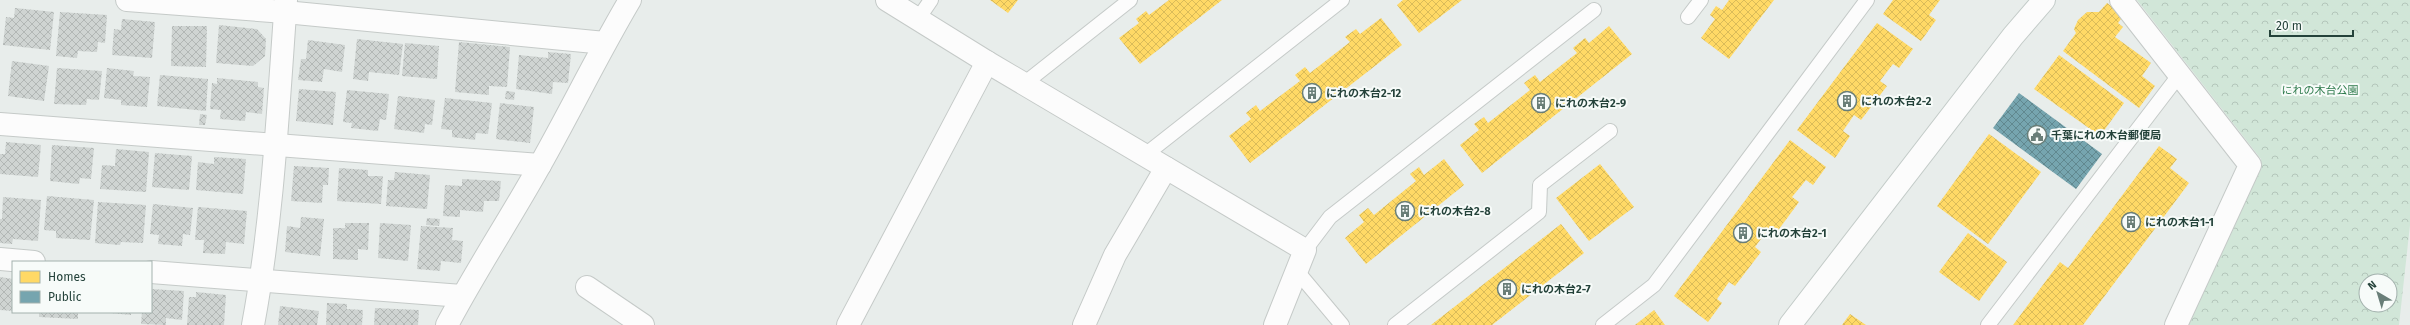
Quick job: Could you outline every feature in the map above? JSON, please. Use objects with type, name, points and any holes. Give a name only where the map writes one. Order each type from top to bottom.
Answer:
[{"type":"street","points":[[127,0],[286,6],[605,42]]},
{"type":"street","points":[[447,325],[462,296],[540,165],[605,42],[630,0]]},
{"type":"street","points":[[887,0],[987,62],[1025,83],[1305,250],[1275,325]]},
{"type":"street","points":[[1790,325],[2013,36],[2044,0]]},
{"type":"street","points":[[2122,0],[2250,164],[2176,325]]},
{"type":"street","points":[[253,325],[261,281],[276,146],[286,6]]},
{"type":"street","points":[[848,325],[987,62]]},
{"type":"street","points":[[0,124],[540,165]]},
{"type":"street","points":[[1084,325],[1115,255],[1166,168]]},
{"type":"street","points":[[0,259],[23,261]]},
{"type":"street","points":[[152,272],[462,296]]},
{"type":"street","points":[[587,287],[643,325]]},
{"type":"lane","points":[[918,18],[931,0]]},
{"type":"lane","points":[[1025,83],[1130,0]]},
{"type":"lane","points":[[1145,155],[1342,0]]},
{"type":"lane","points":[[1688,18],[1701,0]]},
{"type":"lane","points":[[1603,325],[1654,285],[1868,0]]},
{"type":"lane","points":[[1305,250],[1330,217],[1594,10]]},
{"type":"lane","points":[[1988,325],[2180,74]]},
{"type":"lane","points":[[1395,325],[1539,212],[1540,185],[1610,131]]},
{"type":"lane","points":[[1296,270],[1342,325]]},
{"type":"green space","name":"にれの木台公園","points":[[2137,0],[2410,0],[2410,225],[2399,325],[2181,325],[2261,159]]},
{"type":"building: Homes","points":[[990,0],[1018,0],[1008,13]]},
{"type":"building: Homes","points":[[1169,0],[1222,0],[1140,64],[1119,38],[1139,23],[1136,19],[1146,11],[1149,15]]},
{"type":"building: Homes","points":[[1403,0],[1462,0],[1419,33],[1397,5]]},
{"type":"building: Homes","points":[[1729,0],[1774,0],[1729,59],[1701,38],[1715,19],[1710,15],[1716,6],[1722,10]]},
{"type":"building: Homes","points":[[1893,0],[1940,0],[1929,15],[1936,20],[1921,41],[1883,14]]},
{"type":"building: Homes","points":[[2107,3],[2124,15],[2118,23],[2123,27],[2115,37],[2151,63],[2142,76],[2155,86],[2139,108],[2063,51],[2076,33],[2074,29],[2078,20],[2087,12],[2099,12]]},
{"type":"building: Homes","name":"にれの木台2-12","points":[[1381,18],[1402,45],[1250,163],[1229,136],[1251,119],[1246,113],[1256,105],[1260,111],[1300,81],[1295,75],[1305,67],[1310,73],[1350,42],[1345,37],[1356,29],[1360,34]]},
{"type":"building: Homes","name":"にれの木台2-2","points":[[1877,23],[1913,49],[1899,68],[1893,64],[1880,81],[1887,86],[1861,120],[1854,115],[1843,131],[1850,136],[1835,158],[1797,130]]},
{"type":"building: Homes","name":"にれの木台2-9","points":[[1609,26],[1632,54],[1482,173],[1460,145],[1479,130],[1474,124],[1484,117],[1488,123],[1530,90],[1524,83],[1535,75],[1540,82],[1577,53],[1573,48],[1585,38],[1589,43]]},
{"type":"building: Homes","points":[[2059,55],[2124,103],[2100,136],[2034,89]]},
{"type":"building: Homes","points":[[1989,134],[2041,172],[1988,244],[1937,206]]},
{"type":"building: Homes","name":"にれの木台2-1","points":[[1790,140],[1826,167],[1813,185],[1806,180],[1792,197],[1799,202],[1774,236],[1767,231],[1755,247],[1761,252],[1735,286],[1729,282],[1717,299],[1722,303],[1708,322],[1674,296]]},
{"type":"building: Homes","name":"にれの木台1-1","points":[[2159,146],[2177,159],[2170,168],[2189,183],[2083,325],[2013,325],[2060,262],[2068,268]]},
{"type":"building: Homes","name":"にれの木台2-8","points":[[1444,159],[1464,185],[1366,264],[1345,238],[1364,222],[1359,215],[1368,208],[1374,215],[1416,181],[1410,174],[1419,167],[1424,175]]},
{"type":"building: Homes","points":[[1600,164],[1634,207],[1589,241],[1556,198]]},
{"type":"building: Homes","name":"にれの木台2-7","points":[[1561,224],[1584,253],[1492,325],[1431,325]]},
{"type":"building: Homes","points":[[1968,233],[2007,262],[1979,301],[1939,272]]},
{"type":"building: Homes","points":[[1654,310],[1665,325],[1635,325]]},
{"type":"building: Homes","points":[[1850,314],[1866,325],[1842,325]]},
{"type":"building: Public","points":[[2019,93],[2102,154],[2076,189],[1993,128]]},
{"type":"building: Other","points":[[15,8],[54,12],[50,50],[3,45],[6,17],[14,18]]},
{"type":"building: Other","points":[[60,12],[107,15],[105,43],[98,42],[97,52],[78,51],[77,58],[56,56]]},
{"type":"building: Other","points":[[122,19],[155,22],[152,58],[112,55],[114,29],[121,30]]},
{"type":"building: Other","points":[[219,25],[257,29],[266,39],[265,56],[253,66],[216,63]]},
{"type":"building: Other","points":[[172,26],[207,26],[206,67],[171,66]]},
{"type":"building: Other","points":[[357,39],[403,44],[399,75],[369,72],[368,81],[353,79]]},
{"type":"building: Other","points":[[308,40],[345,45],[342,72],[324,69],[322,82],[298,80],[301,59],[306,59]]},
{"type":"building: Other","points":[[459,42],[510,47],[507,87],[489,86],[489,95],[455,92]]},
{"type":"building: Other","points":[[405,43],[439,46],[437,79],[402,76]]},
{"type":"building: Other","points":[[548,52],[571,54],[568,83],[553,82],[552,94],[516,89],[519,55],[548,58]]},
{"type":"building: Other","points":[[12,61],[49,66],[44,101],[8,96]]},
{"type":"building: Other","points":[[57,68],[102,71],[99,100],[87,99],[86,105],[54,104]]},
{"type":"building: Other","points":[[107,68],[134,71],[133,76],[150,77],[147,107],[121,105],[121,100],[104,98]]},
{"type":"building: Other","points":[[160,75],[208,79],[206,111],[157,106]]},
{"type":"building: Other","points":[[217,78],[258,82],[258,87],[264,88],[262,114],[246,112],[245,121],[220,119],[221,110],[210,109],[212,83],[217,84]]},
{"type":"building: Other","points":[[299,89],[336,92],[333,125],[296,121]]},
{"type":"building: Other","points":[[347,90],[389,94],[386,120],[380,119],[378,131],[351,128],[352,123],[343,122]]},
{"type":"building: Other","points":[[506,91],[515,92],[514,100],[505,99]]},
{"type":"building: Other","points":[[398,96],[435,100],[432,125],[425,124],[424,133],[394,129]]},
{"type":"building: Other","points":[[445,98],[492,103],[488,134],[476,133],[475,140],[452,137],[452,130],[441,129]]},
{"type":"building: Other","points":[[500,103],[534,107],[530,143],[496,139]]},
{"type":"building: Other","points":[[200,114],[207,115],[205,125],[199,125]]},
{"type":"building: Other","points":[[6,142],[41,145],[38,177],[0,174],[0,154],[5,154]]},
{"type":"building: Other","points":[[52,145],[94,148],[91,179],[80,178],[79,184],[50,181]]},
{"type":"building: Other","points":[[116,149],[149,152],[146,192],[100,189],[102,165],[115,166]]},
{"type":"building: Other","points":[[155,153],[192,156],[189,190],[152,187]]},
{"type":"building: Other","points":[[214,157],[246,159],[243,194],[196,190],[198,162],[214,164]]},
{"type":"building: Other","points":[[294,166],[329,168],[328,185],[323,185],[322,203],[291,201]]},
{"type":"building: Other","points":[[339,168],[368,170],[368,176],[383,176],[381,204],[337,201]]},
{"type":"building: Other","points":[[395,172],[430,175],[427,209],[386,206],[388,180],[394,180]]},
{"type":"building: Other","points":[[462,179],[501,181],[499,201],[484,201],[483,212],[460,210],[460,217],[443,216],[445,185],[462,186]]},
{"type":"building: Other","points":[[47,196],[94,200],[90,240],[56,238],[56,231],[44,230]]},
{"type":"building: Other","points":[[3,197],[41,200],[38,241],[13,239],[12,244],[0,243],[0,219],[2,219]]},
{"type":"building: Other","points":[[98,202],[146,205],[143,243],[121,242],[120,245],[95,243]]},
{"type":"building: Other","points":[[153,204],[193,208],[190,235],[183,234],[182,246],[158,244],[159,235],[150,234]]},
{"type":"building: Other","points":[[198,207],[247,211],[244,244],[226,242],[225,254],[203,253],[204,240],[195,240]]},
{"type":"building: Other","points":[[301,217],[324,219],[320,256],[285,252],[287,226],[300,228]]},
{"type":"building: Other","points":[[427,218],[440,219],[439,226],[426,225]]},
{"type":"building: Other","points":[[345,223],[369,223],[368,250],[358,249],[358,260],[333,259],[333,228],[345,228]]},
{"type":"building: Other","points":[[380,223],[411,225],[408,261],[378,258]]},
{"type":"building: Other","points":[[421,226],[453,228],[452,240],[463,241],[461,263],[441,261],[440,271],[417,269]]},
{"type":"building: Other","points":[[0,277],[12,279],[12,311],[0,310]]},
{"type":"building: Other","points":[[152,289],[184,291],[182,320],[166,318],[166,325],[141,324],[142,313],[152,313]]},
{"type":"building: Other","points":[[196,292],[226,295],[224,325],[187,325],[189,297],[196,297]]},
{"type":"building: Other","points":[[327,303],[347,304],[347,309],[363,310],[362,325],[326,325]]},
{"type":"building: Other","points":[[280,306],[319,311],[317,325],[278,325]]},
{"type":"building: Other","points":[[375,308],[419,310],[418,325],[374,325]]},
{"type":"building: Other","points":[[39,313],[78,313],[78,319],[39,317]]},
{"type":"building: Other","points":[[110,313],[131,313],[131,315]]},
{"type":"place","name":"にれの木台2-12","points":[[1312,93]]},
{"type":"place","name":"にれの木台2-2","points":[[1847,101]]},
{"type":"place","name":"にれの木台2-9","points":[[1541,103]]},
{"type":"place","name":"千葉にれの木台郵便局","points":[[2037,135]]},
{"type":"place","name":"にれの木台2-8","points":[[1405,211]]},
{"type":"place","name":"にれの木台1-1","points":[[2131,222]]},
{"type":"place","name":"にれの木台2-1","points":[[1743,233]]},
{"type":"place","name":"にれの木台2-7","points":[[1507,289]]}]
